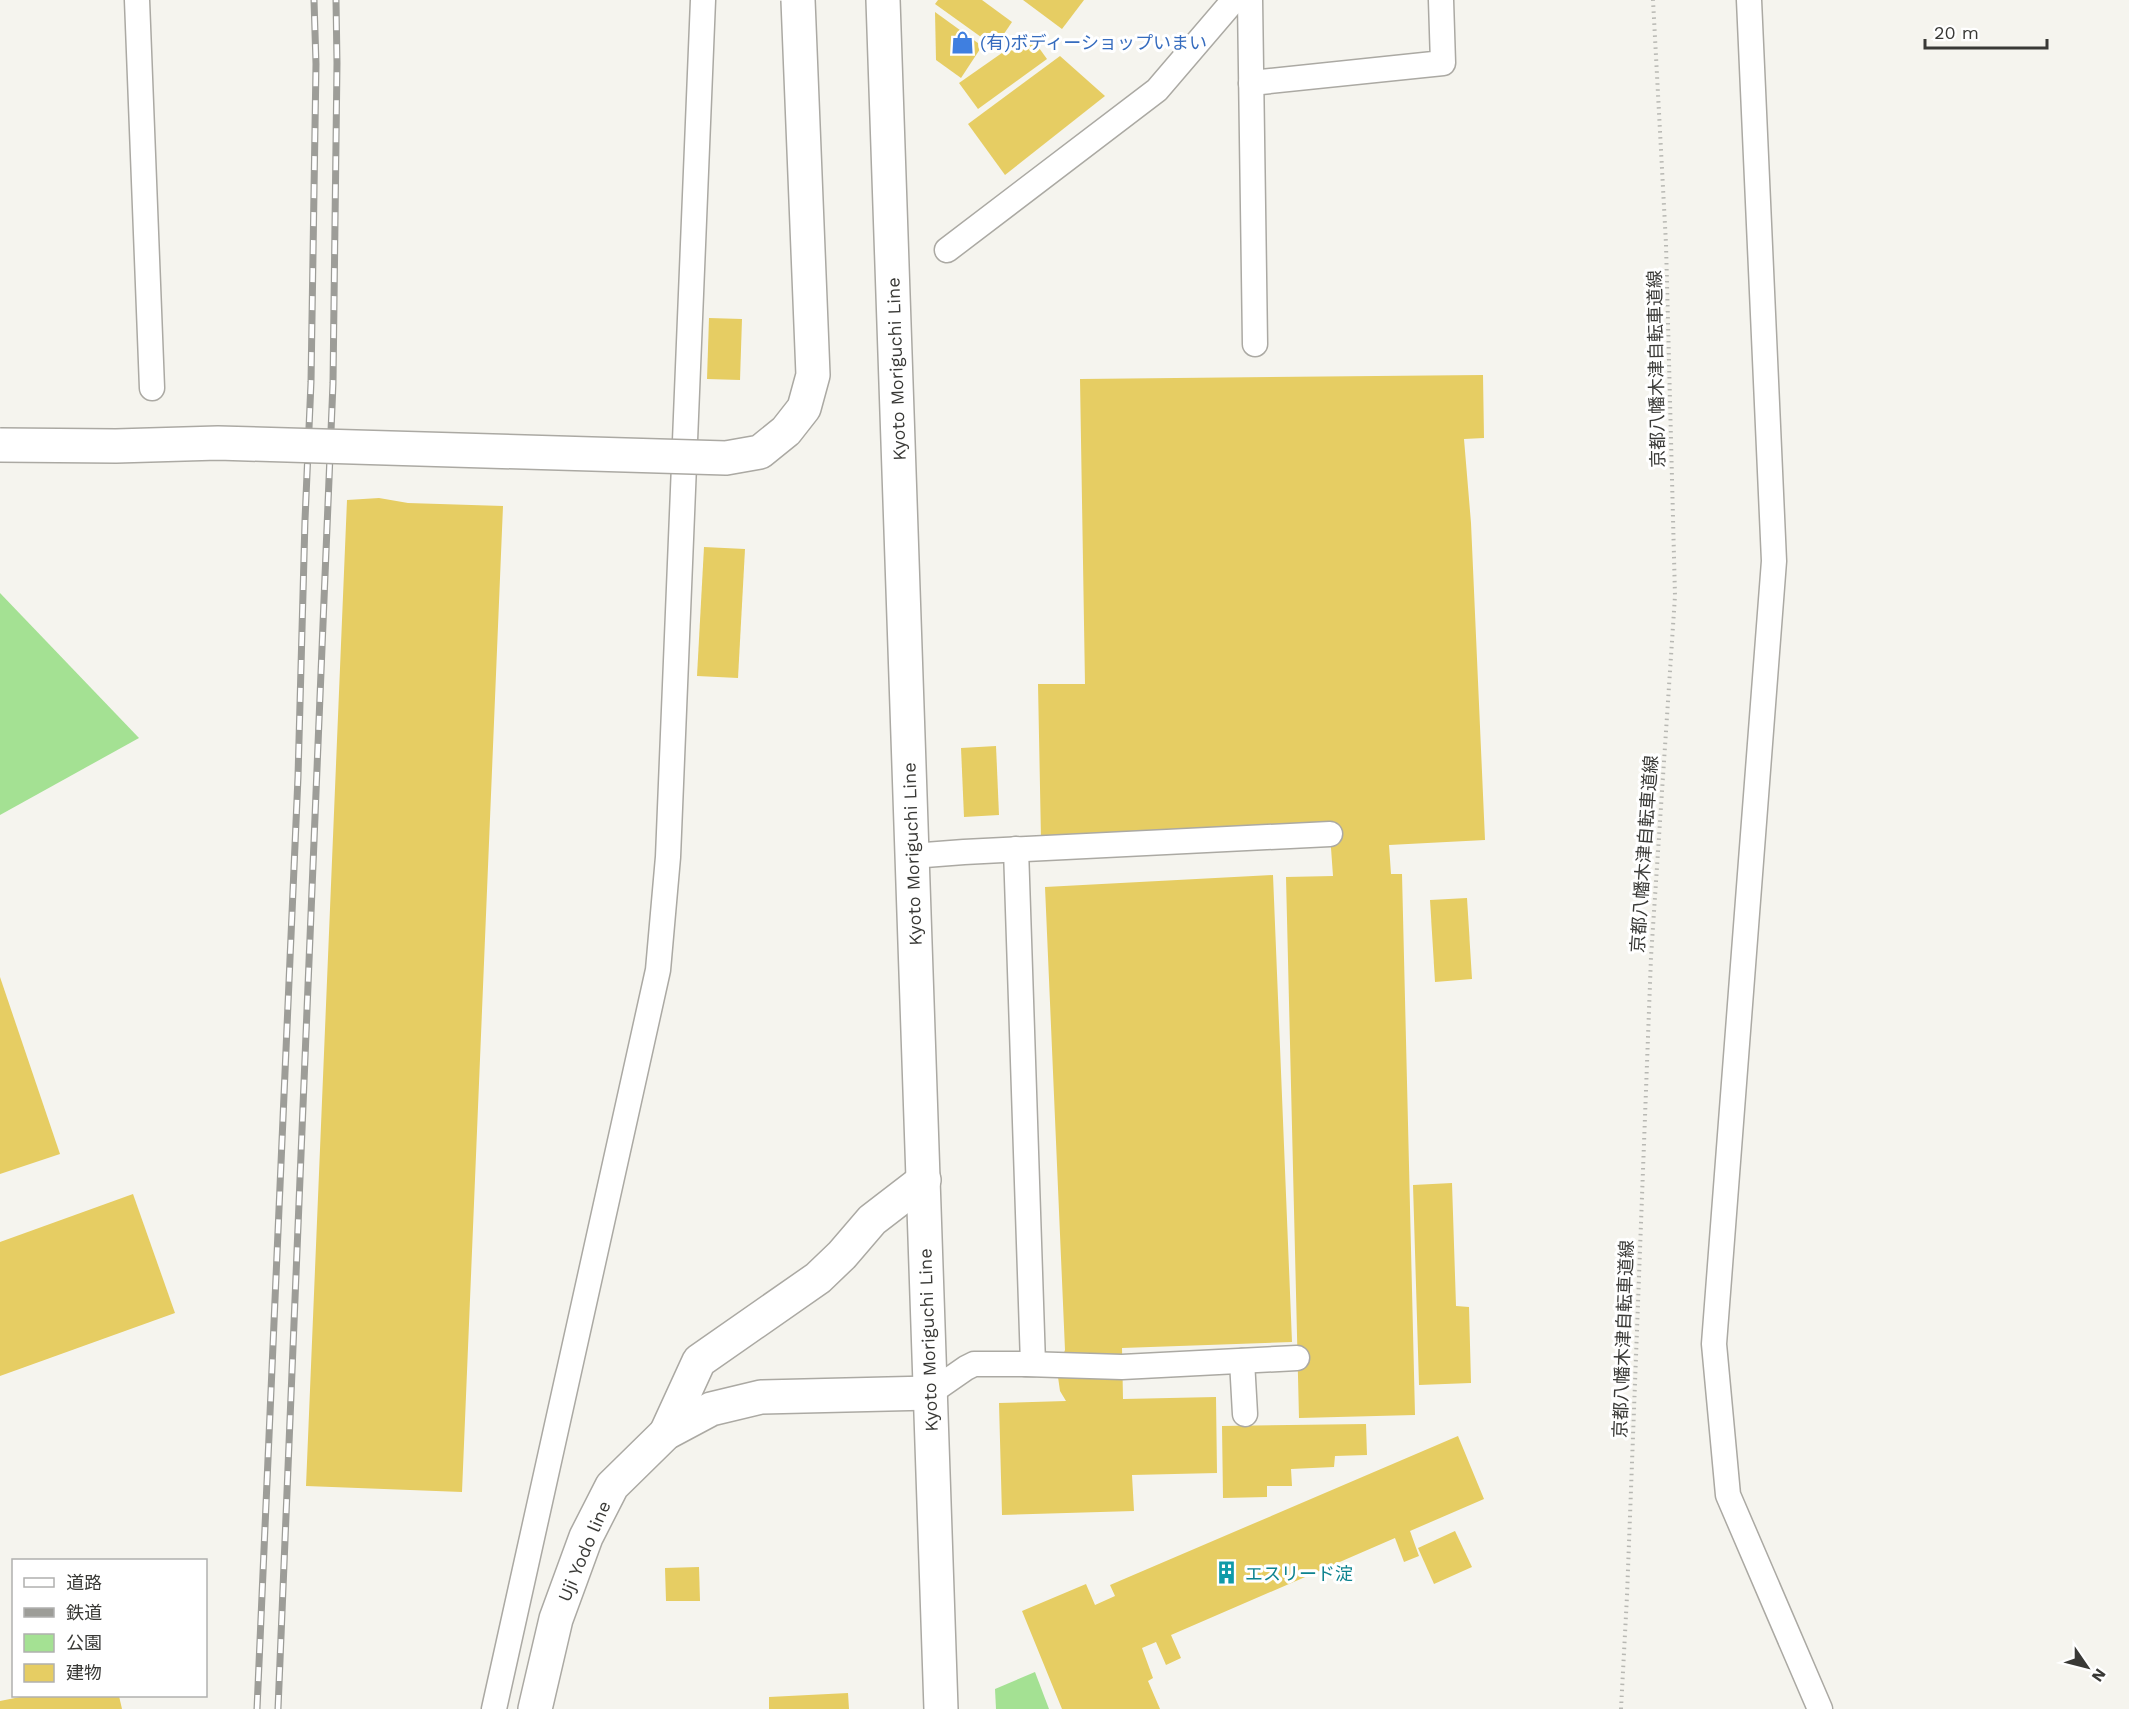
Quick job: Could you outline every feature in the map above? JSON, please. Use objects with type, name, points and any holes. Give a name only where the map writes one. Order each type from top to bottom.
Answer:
[{"type":"main road","points":[[0,444],[116,446],[218,443],[726,458],[760,452],[786,431],[804,408],[813,375],[798,0]]},
{"type":"main road","name":"Kyoto Moriguchi Line","points":[[883,0],[941,1709]]},
{"type":"main road","points":[[666,1433],[699,1361],[818,1278],[842,1255],[872,1220],[924,1180]]},
{"type":"main road","name":"Uji Yodo line","points":[[535,1709],[556,1619],[586,1537],[612,1486],[666,1433],[711,1409],[761,1397],[930,1393]]},
{"type":"lane","points":[[137,0],[152,388]]},
{"type":"lane","points":[[494,1709],[658,970],[668,857],[703,0]]},
{"type":"lane","points":[[947,250],[1157,90],[1234,0]]},
{"type":"lane","points":[[1250,0],[1255,344]]},
{"type":"lane","points":[[1251,83],[1443,63],[1441,0]]},
{"type":"lane","points":[[1749,0],[1774,561],[1714,1344],[1728,1495],[1820,1709]]},
{"type":"lane","points":[[912,856],[1330,834]]},
{"type":"lane","points":[[930,1393],[974,1364],[1033,1364],[1016,849]]},
{"type":"lane","points":[[1026,1364],[1122,1367],[1297,1358]]},
{"type":"lane","points":[[1242,1361],[1245,1414]]},
{"type":"path","name":"京都八幡木津自転車道線","points":[[1621,1709],[1651,957],[1675,596],[1666,244],[1653,0]]},
{"type":"green space","points":[[0,593],[139,738],[0,815]]},
{"type":"green space","points":[[1035,1672],[1049,1709],[996,1709],[995,1689]]},
{"type":"building","points":[[938,0],[982,0],[1012,22],[995,47],[935,4]]},
{"type":"building","points":[[1023,0],[1084,0],[1062,29]]},
{"type":"building","points":[[935,12],[982,46],[961,78],[936,60]]},
{"type":"building","points":[[1029,34],[1047,59],[978,109],[959,83]]},
{"type":"building","points":[[1060,56],[1105,96],[1005,175],[968,124]]},
{"type":"building","points":[[709,318],[742,319],[740,380],[707,379]]},
{"type":"building","points":[[1483,375],[1484,438],[1464,439],[1471,523],[1485,840],[1389,845],[1391,874],[1402,874],[1415,1415],[1299,1418],[1286,877],[1333,876],[1330,834],[1041,839],[1038,684],[1085,684],[1080,379]]},
{"type":"building","points":[[379,498],[408,503],[503,506],[462,1492],[306,1486],[347,500]]},
{"type":"building","points":[[704,547],[745,549],[738,678],[697,676]]},
{"type":"building","points":[[996,746],[999,815],[964,817],[961,748]]},
{"type":"building","points":[[1273,875],[1292,1342],[1122,1348],[1123,1399],[1216,1397],[1217,1473],[1132,1475],[1134,1511],[1002,1515],[999,1403],[1066,1401],[1060,1391],[1058,1377],[1065,1350],[1045,887]]},
{"type":"building","points":[[1467,898],[1472,979],[1435,982],[1430,900]]},
{"type":"building","points":[[0,977],[60,1154],[0,1174]]},
{"type":"building","points":[[1452,1183],[1456,1306],[1469,1307],[1471,1383],[1419,1385],[1413,1185]]},
{"type":"building","points":[[133,1194],[175,1313],[0,1376],[0,1242]]},
{"type":"building","points":[[1366,1424],[1367,1455],[1335,1456],[1334,1467],[1291,1469],[1292,1486],[1267,1486],[1267,1497],[1223,1498],[1222,1426]]},
{"type":"building","name":"エスリード淀","points":[[1458,1436],[1484,1499],[1410,1531],[1419,1556],[1404,1562],[1395,1538],[1171,1635],[1181,1658],[1166,1665],[1156,1642],[1142,1648],[1153,1678],[1148,1681],[1160,1709],[1062,1709],[1022,1611],[1086,1584],[1095,1605],[1115,1596],[1110,1585]]},
{"type":"building","points":[[1455,1531],[1472,1567],[1434,1584],[1418,1548]]},
{"type":"building","points":[[699,1567],[700,1601],[666,1601],[665,1568]]},
{"type":"building","points":[[848,1693],[849,1709],[769,1709],[769,1697]]},
{"type":"building","points":[[20,1697],[119,1697],[122,1709],[0,1709],[0,1701]]},
{"type":"railway","points":[[257,1709],[298,777],[311,382],[316,64],[314,0]]},
{"type":"railway","points":[[278,1709],[333,383],[336,0]]},
{"type":"place","name":"(有)ボディーショップいまい","points":[[962,42]]},
{"type":"place","name":"エスリード淀","points":[[1227,1573]]}]
